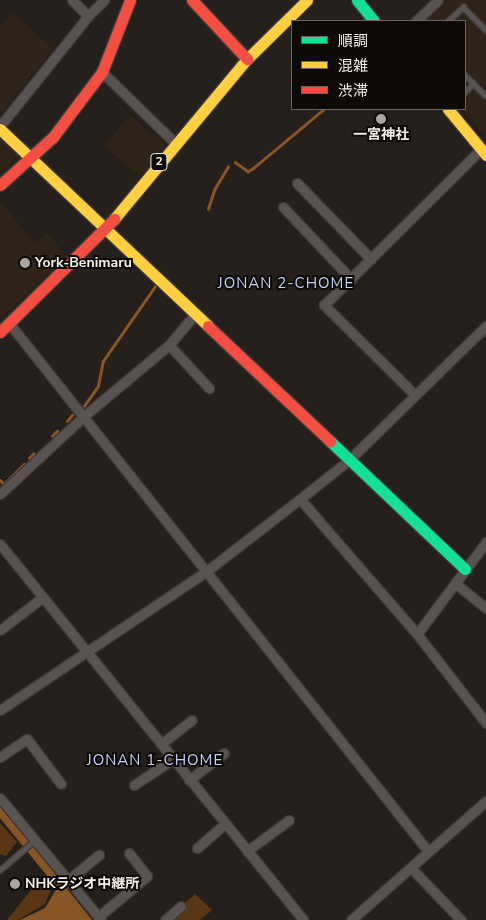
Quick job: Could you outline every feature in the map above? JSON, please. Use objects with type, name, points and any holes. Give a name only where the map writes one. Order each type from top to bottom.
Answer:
[{"type":"street","points":[[72,0],[88,16]]},
{"type":"street","points":[[104,0],[88,16],[0,128],[107,227],[348,460],[466,569]]},
{"type":"street","points":[[0,185],[53,137],[102,72],[130,0]]},
{"type":"street","points":[[192,0],[248,59]]},
{"type":"street","name":"2","points":[[0,332],[107,227],[175,143],[248,59],[307,0]]},
{"type":"street","points":[[356,0],[373,20]]},
{"type":"street","points":[[417,20],[438,0]]},
{"type":"street","points":[[102,72],[175,143]]},
{"type":"street","points":[[414,394],[324,305],[484,152],[449,110]]},
{"type":"street","points":[[297,183],[371,259]]},
{"type":"street","points":[[283,207],[351,278]]},
{"type":"street","points":[[1,489],[169,345],[196,314]]},
{"type":"street","points":[[9,323],[208,570],[428,851]]},
{"type":"street","points":[[2,705],[87,652],[208,570],[300,499],[348,460],[486,326]]},
{"type":"street","points":[[169,345],[209,388]]},
{"type":"street","points":[[300,499],[417,634],[486,723]]},
{"type":"street","points":[[417,634],[486,542]]},
{"type":"street","points":[[0,544],[303,920]]},
{"type":"street","points":[[455,583],[486,608]]},
{"type":"street","points":[[0,630],[43,597]]},
{"type":"street","points":[[161,744],[192,720]]},
{"type":"street","points":[[0,757],[27,739],[61,784]]},
{"type":"street","points":[[189,780],[224,753]]},
{"type":"street","points":[[134,785],[173,759]]},
{"type":"street","points":[[0,798],[33,842],[68,880],[99,918],[148,876],[129,853]]},
{"type":"street","points":[[351,920],[486,801]]},
{"type":"street","points":[[247,851],[288,820]]},
{"type":"street","points":[[197,848],[225,824]]},
{"type":"street","points":[[68,880],[98,855]]},
{"type":"street","points":[[411,868],[461,920]]},
{"type":"street","points":[[166,920],[181,906]]},
{"type":"lane","points":[[449,20],[463,7],[486,30]]},
{"type":"lane","points":[[466,76],[486,96]]},
{"type":"lane","points":[[466,91],[473,83]]},
{"type":"lane","points":[[0,870],[33,842]]},
{"type":"shaded area","points":[[445,0],[486,0],[486,137],[463,110],[466,110],[466,20],[424,20]]},
{"type":"shaded area","points":[[13,12],[53,49],[0,114],[0,26]]},
{"type":"shaded area","points":[[129,115],[166,144],[141,176],[104,147]]},
{"type":"shaded area","points":[[0,136],[21,155],[0,172]]},
{"type":"shaded area","name":"York-Benimaru","points":[[0,201],[35,243],[48,233],[67,257],[0,318]]},
{"type":"shaded area","points":[[0,807],[92,920],[20,920],[45,908],[57,888],[0,818]]},
{"type":"shaded area","points":[[0,823],[17,842],[6,856],[0,854]]},
{"type":"shaded area","points":[[45,882],[50,884],[50,892],[45,904],[18,920],[7,920],[31,890]]},
{"type":"shaded area","points":[[195,894],[212,910],[200,920],[172,920],[169,917]]},
{"type":"waterway","points":[[235,162],[248,171],[252,169],[323,110]]},
{"type":"waterway","points":[[208,209],[214,190],[228,167]]},
{"type":"waterway","points":[[84,406],[98,386],[103,361],[156,285]]},
{"type":"waterway","points":[[67,421],[72,415]]},
{"type":"waterway","points":[[52,436],[57,431]]},
{"type":"waterway","points":[[29,458],[33,454]]},
{"type":"waterway","points":[[0,480],[4,484],[24,464]]},
{"type":"traffic: fast","points":[[357,0],[373,20]]},
{"type":"traffic: fast","points":[[330,441],[465,569]]},
{"type":"traffic: slow","points":[[114,219],[247,59],[307,0]]},
{"type":"traffic: slow","points":[[449,110],[486,155]]},
{"type":"traffic: slow","points":[[0,129],[208,326]]},
{"type":"traffic: jam","points":[[0,185],[53,137],[102,72],[130,0]]},
{"type":"traffic: jam","points":[[192,0],[247,59]]},
{"type":"traffic: jam","points":[[0,332],[114,219]]},
{"type":"traffic: jam","points":[[208,326],[330,441]]},
{"type":"place","name":"一宮神社","points":[[381,119]]},
{"type":"place","name":"York-Benimaru","points":[[25,263]]},
{"type":"place","name":"NHKラジオ中継所","points":[[15,884]]},
{"type":"district","name":"JONAN 2-CHOME","points":[[286,284]]},
{"type":"district","name":"JONAN 1-CHOME","points":[[155,761]]}]
